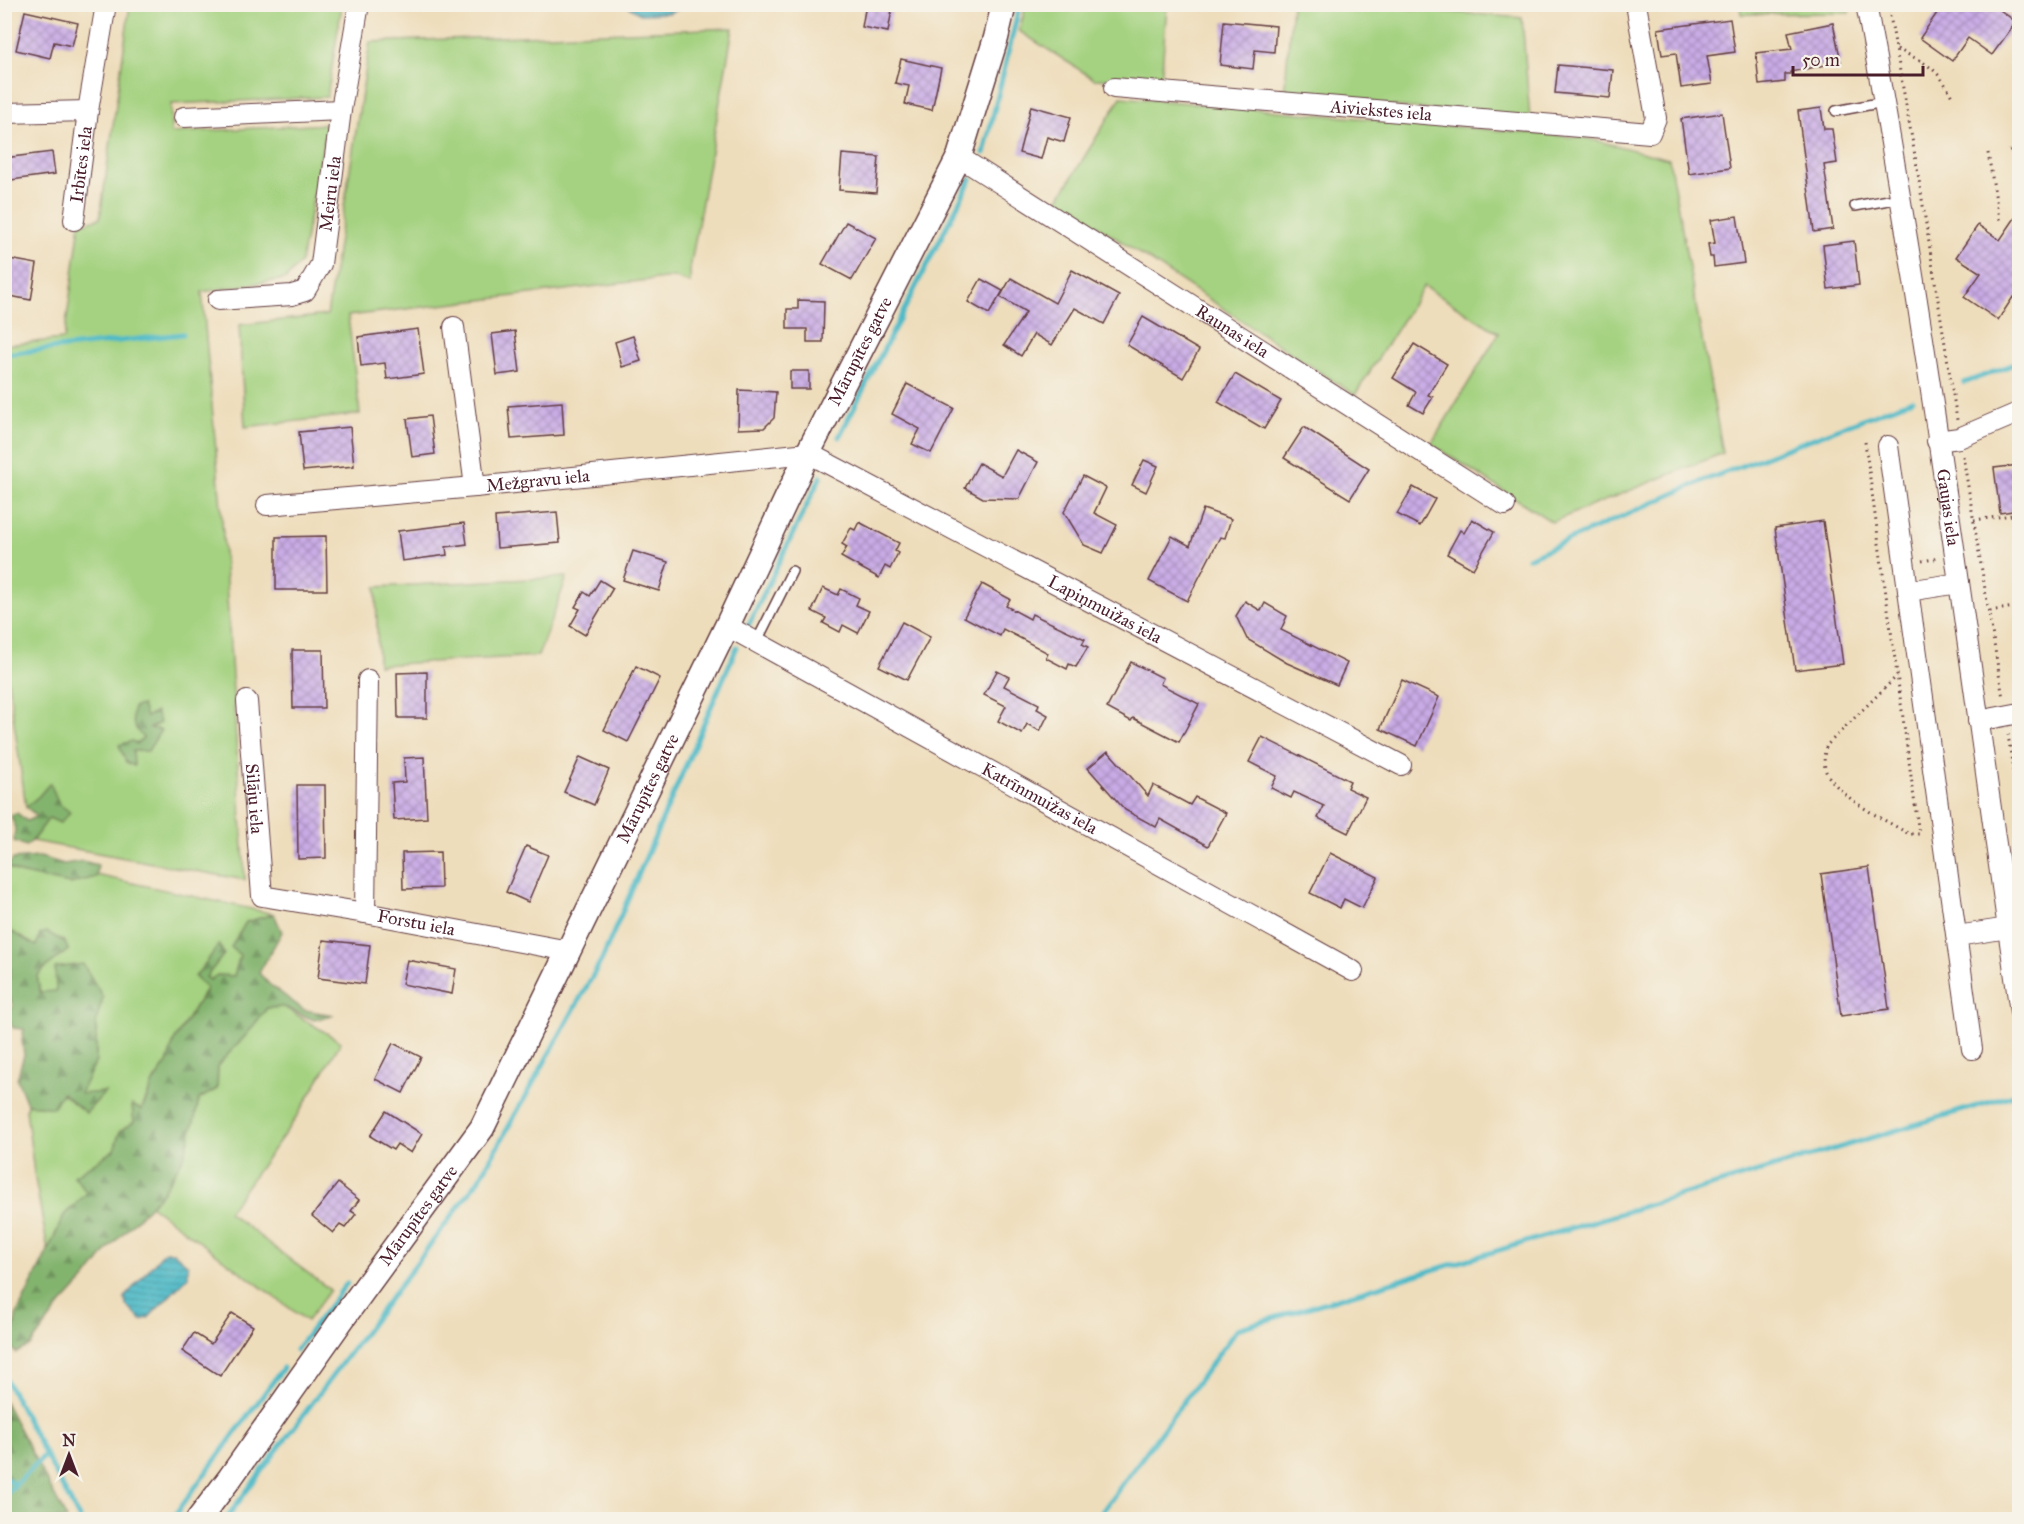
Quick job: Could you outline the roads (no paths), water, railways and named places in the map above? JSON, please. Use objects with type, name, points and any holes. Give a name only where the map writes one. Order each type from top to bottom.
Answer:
[{"type":"street","name":"Irbītes iela","points":[[74,220],[88,111],[106,4]]},
{"type":"street","name":"Meiru iela","points":[[218,300],[292,295],[305,291],[321,264],[341,110],[359,4]]},
{"type":"street","name":"Mārupītes gatve","points":[[198,1520],[482,1128],[727,626],[808,453],[959,157],[996,38],[1004,4]]},
{"type":"street","name":"Aiviekstes iela","points":[[1114,88],[1650,133],[1656,118],[1636,4]]},
{"type":"street","name":"Gaujas iela","points":[[1866,4],[1885,102],[1959,583],[2019,1012]]},
{"type":"street","points":[[184,117],[341,110]]},
{"type":"street","name":"Irbītes iela","points":[[5,113],[88,111]]},
{"type":"street","name":"Raunas iela","points":[[959,157],[1505,505]]},
{"type":"street","points":[[454,327],[475,487]]},
{"type":"street","points":[[1937,441],[1959,438],[2019,412]]},
{"type":"street","points":[[1888,446],[1972,1049]]},
{"type":"street","name":"Mežgravu iela","points":[[267,505],[475,487],[808,453]]},
{"type":"street","name":"Lapiņmuižas iela","points":[[808,453],[1401,765]]},
{"type":"street","points":[[1908,591],[1959,583]]},
{"type":"street","name":"Katrīnmuižas iela","points":[[727,626],[1353,971]]},
{"type":"street","points":[[365,913],[368,680]]},
{"type":"street","name":"Silāju iela","points":[[247,701],[262,896]]},
{"type":"street","points":[[1978,721],[2012,714]]},
{"type":"street","name":"Forstu iela","points":[[262,896],[569,951]]},
{"type":"street","points":[[1957,936],[2007,928]]},
{"type":"lane","points":[[1836,111],[1885,102]]},
{"type":"lane","points":[[1855,206],[1900,198]]},
{"type":"lane","points":[[756,643],[792,571]]},
{"type":"water","points":[[626,5],[688,5],[669,13],[640,14]]},
{"type":"water","points":[[164,1252],[173,1252],[188,1265],[188,1277],[148,1318],[141,1320],[126,1305],[125,1297]]},
{"type":"waterway","points":[[984,153],[1020,4]]},
{"type":"waterway","points":[[839,437],[971,179]]},
{"type":"waterway","points":[[4,354],[183,334]]},
{"type":"waterway","points":[[1964,383],[2020,362]]},
{"type":"waterway","points":[[1528,558],[1700,482],[1912,400]]},
{"type":"waterway","points":[[748,626],[821,476]]},
{"type":"waterway","points":[[225,1520],[480,1178],[602,959],[737,647]]},
{"type":"waterway","points":[[1096,1520],[1237,1329],[2020,1093]]},
{"type":"waterway","points":[[296,1350],[347,1283]]},
{"type":"waterway","points":[[171,1520],[283,1368]]},
{"type":"waterway","points":[[4,1376],[80,1520]]},
{"type":"waterway","points":[[4,1496],[45,1455]]},
{"type":"waterway","points":[[4,1478],[16,1484]]}]
